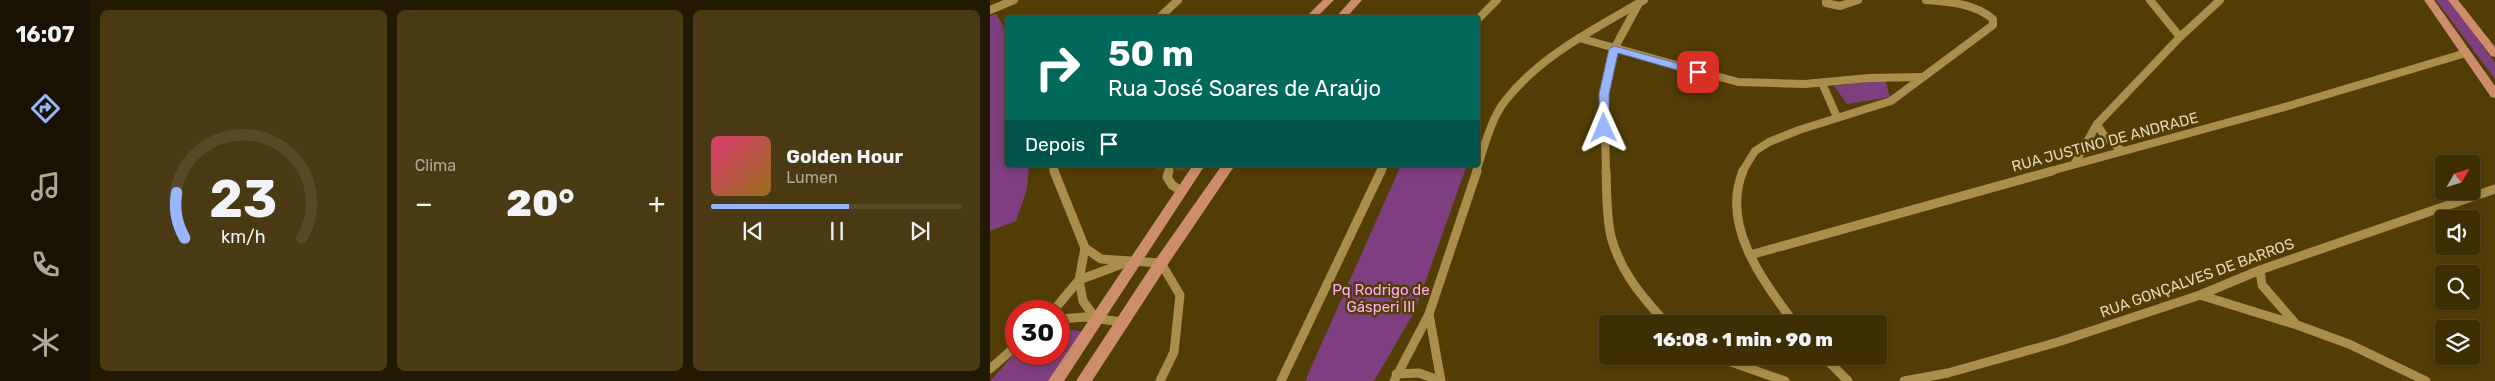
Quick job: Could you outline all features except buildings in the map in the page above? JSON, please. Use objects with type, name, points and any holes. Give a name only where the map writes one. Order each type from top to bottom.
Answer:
[{"type":"main road","points":[[1313,15],[1329,0]]},
{"type":"main road","points":[[1343,15],[1358,0]]},
{"type":"main road","points":[[2429,0],[2495,94]]},
{"type":"main road","points":[[2453,0],[2495,54]]},
{"type":"main road","points":[[1056,381],[1198,167]]},
{"type":"main road","points":[[1084,381],[1161,263],[1228,167]]},
{"type":"street","points":[[990,10],[1014,0]]},
{"type":"street","points":[[1162,15],[1178,0]]},
{"type":"street","points":[[1480,17],[1497,0]]},
{"type":"street","points":[[1826,0],[1826,4],[1834,6],[1858,0]]},
{"type":"street","points":[[1789,315],[1764,281],[1750,255],[1737,212],[1737,191],[1751,153],[1801,128],[1873,108],[1891,101],[1993,25],[1993,19],[1986,13],[1974,8],[1926,0]]},
{"type":"street","points":[[2150,0],[2180,37]]},
{"type":"street","points":[[2075,163],[2097,124],[2180,37],[2220,0]]},
{"type":"street","points":[[1480,160],[1487,139],[1504,102],[1530,75],[1579,38],[1642,1]]},
{"type":"street","points":[[1642,1],[1614,49],[1604,94],[1604,144],[1612,239],[1624,270],[1641,296],[1659,315]]},
{"type":"street","points":[[1579,38],[1738,82],[1822,83],[1869,78],[1922,77]]},
{"type":"street","name":"RUA JUSTINO DE ANDRADE","points":[[1750,255],[2075,163],[2270,112],[2466,53]]},
{"type":"street","points":[[1822,83],[1837,117]]},
{"type":"street","points":[[2097,124],[2108,139],[2122,151]]},
{"type":"street","points":[[1053,167],[1085,248],[1101,259],[1161,263],[1180,295],[1174,352],[1160,381]]},
{"type":"street","points":[[1281,381],[1383,167]]},
{"type":"street","points":[[1395,378],[1429,314],[1478,167]]},
{"type":"street","points":[[1168,170],[1167,177],[1181,191]]},
{"type":"street","name":"RUA GONÇALVES DE BARROS","points":[[1904,381],[1948,373],[2058,342],[2200,295],[2260,270],[2495,189]]},
{"type":"street","points":[[1085,248],[1079,280],[1079,292],[1084,307],[1096,319]]},
{"type":"street","points":[[1062,300],[1079,280],[1106,268],[1135,261]]},
{"type":"street","points":[[2260,270],[2262,285],[2269,296],[2297,324]]},
{"type":"street","points":[[2200,295],[2297,324],[2349,344],[2426,381]]},
{"type":"street","points":[[1429,314],[1441,381]]},
{"type":"street","points":[[1070,318],[1084,317],[1122,322]]},
{"type":"street","points":[[990,369],[1005,356]]},
{"type":"street","points":[[1740,365],[1785,381]]},
{"type":"street","points":[[1832,365],[1848,381]]},
{"type":"street","points":[[1395,378],[1419,372],[1429,374],[1441,381]]},
{"type":"green space","points":[[2436,0],[2449,0],[2454,6],[2495,63],[2495,79]]},
{"type":"green space","points":[[996,14],[1005,29],[1005,167],[1029,167],[1027,189],[1016,221],[990,231],[990,16]]},
{"type":"green space","points":[[1885,80],[1890,97],[1847,104],[1834,86]]},
{"type":"green space","name":"Pq Rodrigo de Gásperi III","points":[[1400,167],[1466,167],[1415,311],[1374,381],[1305,381]]},
{"type":"green space","points":[[1070,330],[1091,335],[1070,364]]},
{"type":"green space","points":[[1005,364],[1069,365],[1058,381],[990,381]]},
{"type":"route","points":[[1604,128],[1604,94],[1614,49],[1698,72]]}]
